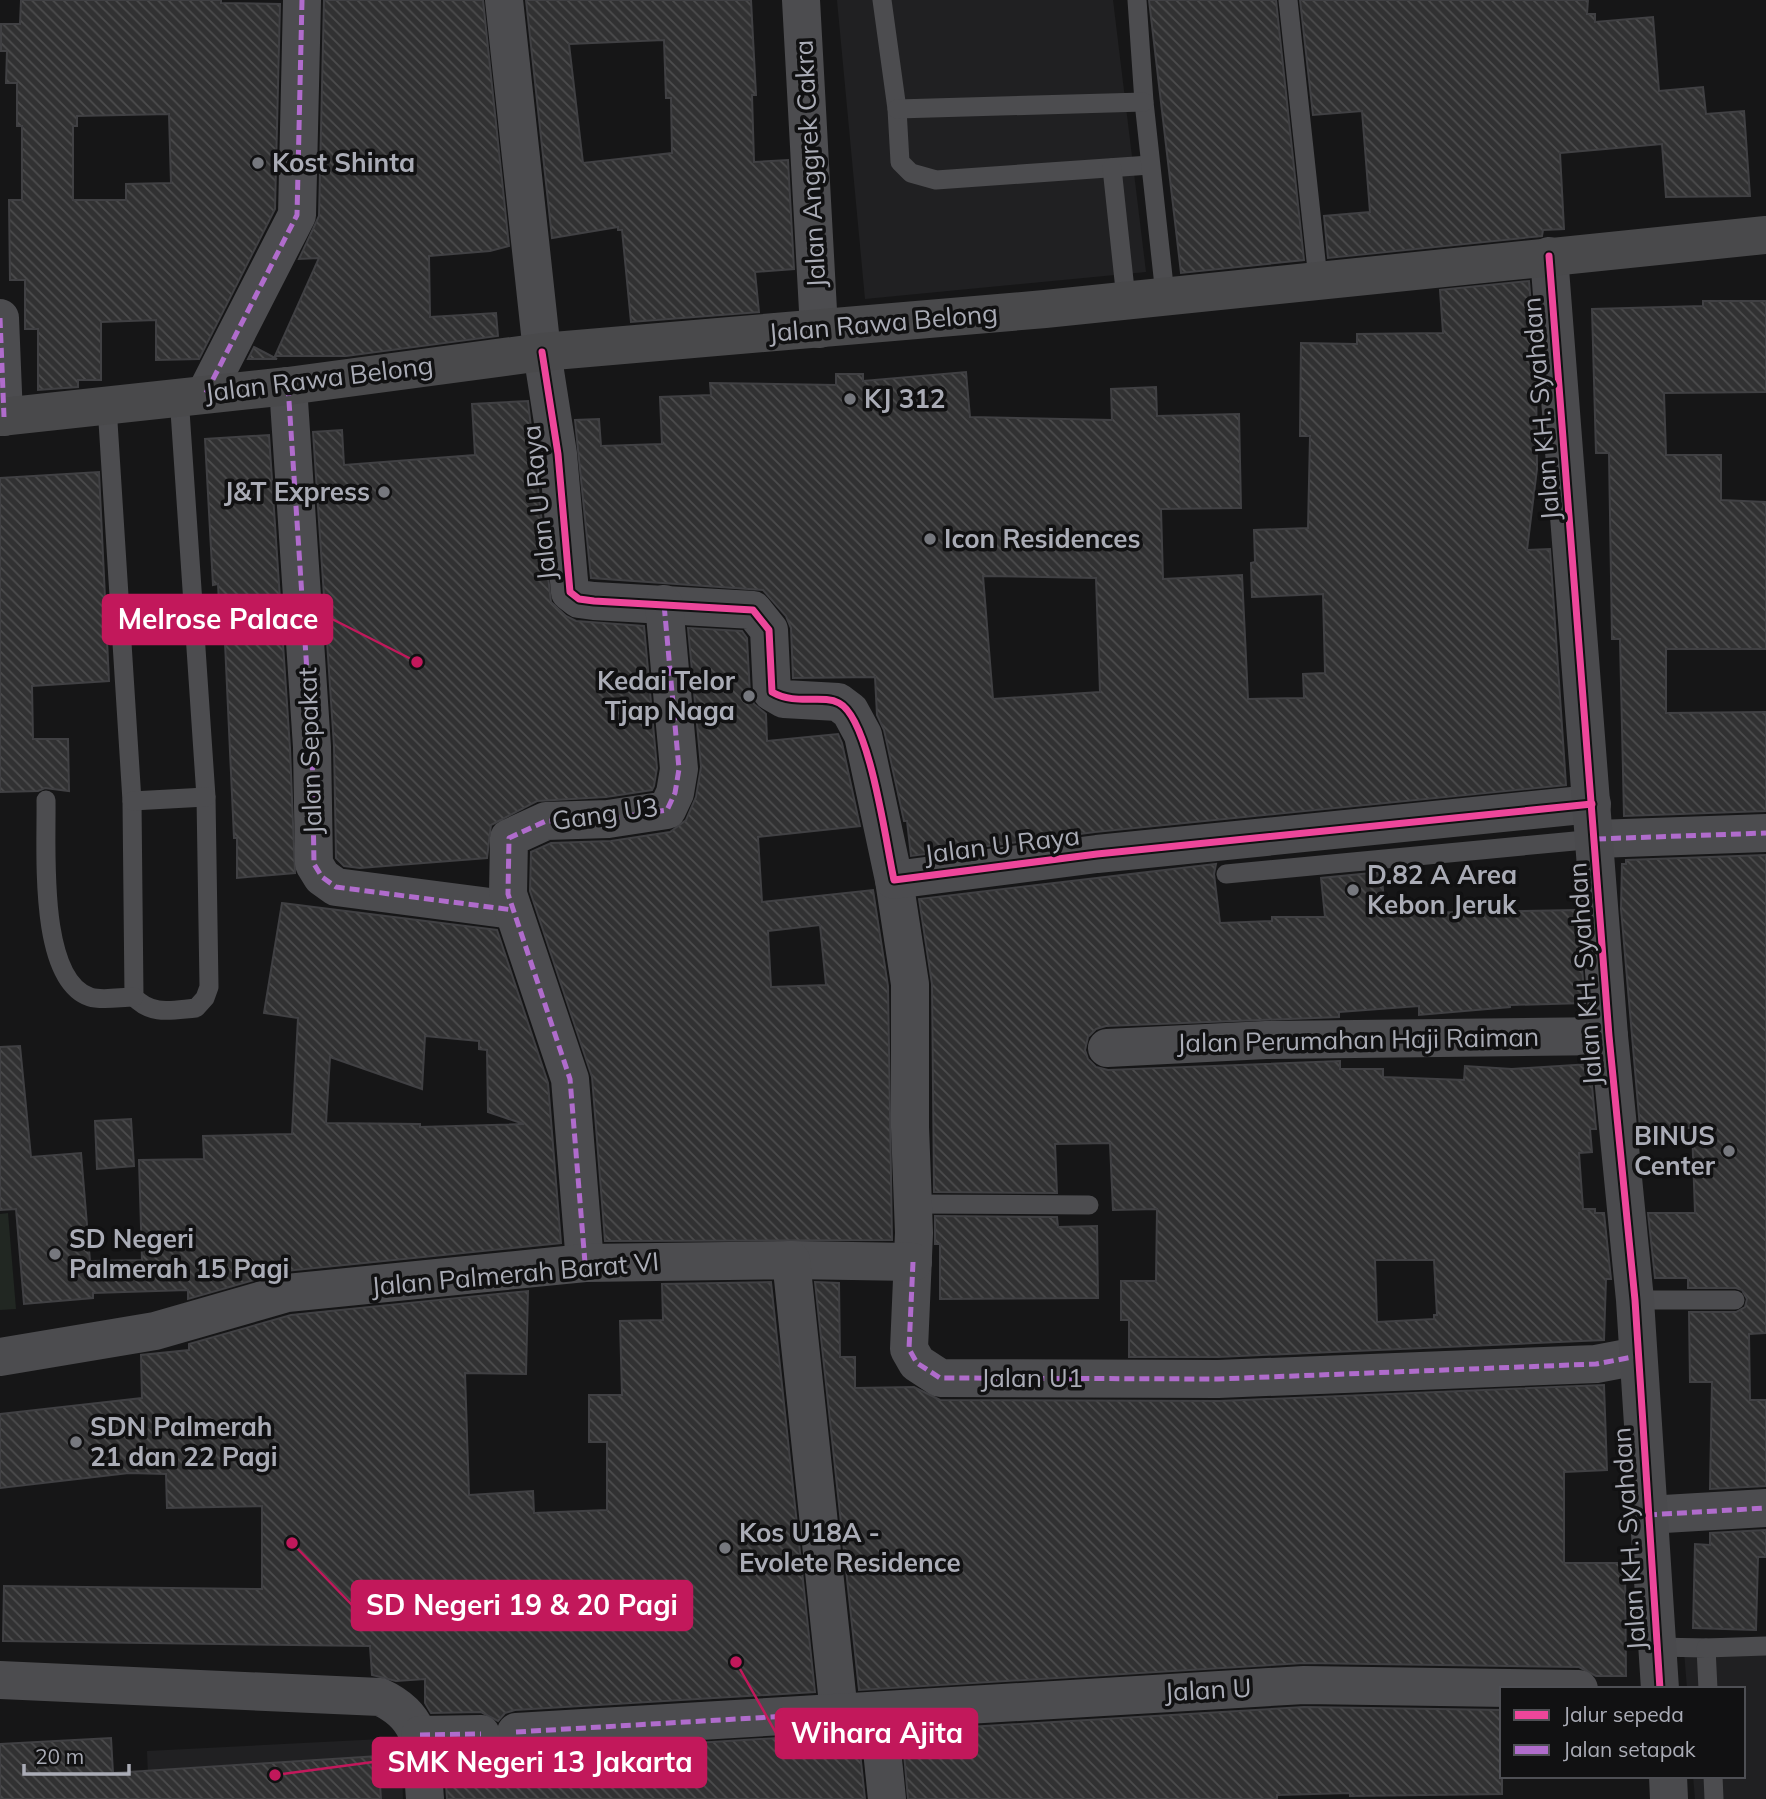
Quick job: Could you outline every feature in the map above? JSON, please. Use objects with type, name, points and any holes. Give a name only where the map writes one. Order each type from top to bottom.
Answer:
[{"type":"main road","name":"Jalan Rawa Belong","points":[[2,417],[288,386],[542,352],[1126,299],[1766,235]]},
{"type":"street","points":[[192,395],[297,215],[302,0]]},
{"type":"street","name":"Jalan U Raya","points":[[503,0],[542,352],[558,454],[569,592],[579,599],[753,610],[769,630],[772,692],[784,699],[838,702],[850,712],[863,735],[894,880],[1097,854],[1595,821],[1766,833]]},
{"type":"street","name":"Jalan Anggrek Cakra","points":[[801,0],[819,328]]},
{"type":"street","name":"Jalan KH. Syahdan","points":[[1549,257],[1595,821],[1609,1036],[1635,1300],[1660,1687]]},
{"type":"street","points":[[0,318],[2,417]]},
{"type":"street","name":"Jalan Sepakat","points":[[288,386],[312,747],[314,863],[322,877],[336,887],[513,910]]},
{"type":"street","name":"Gang U3","points":[[513,910],[508,894],[509,838],[546,821],[608,819],[667,810],[675,793],[679,769],[664,604]]},
{"type":"street","name":"Jalan U1","points":[[894,880],[910,985],[913,1262],[909,1349],[917,1363],[940,1378],[1218,1379],[1596,1364],[1638,1356]]},
{"type":"street","points":[[513,910],[570,1079],[585,1263]]},
{"type":"street","name":"Jalan Perumahan Haji Raiman","points":[[1107,1048],[1266,1040],[1609,1036]]},
{"type":"street","points":[[839,1713],[791,1259],[913,1262]]},
{"type":"street","name":"Jalan Palmerah Barat VI","points":[[0,1357],[155,1331],[287,1293],[585,1263],[791,1259]]},
{"type":"street","points":[[1647,1515],[1766,1508]]},
{"type":"street","points":[[0,1680],[380,1697],[411,1717],[420,1735],[425,1799]]},
{"type":"street","name":"Jalan U","points":[[420,1735],[498,1733],[1304,1685],[1500,1688]]},
{"type":"street","points":[[878,1711],[887,1799]]},
{"type":"street","points":[[1668,1778],[1670,1799]]},
{"type":"lane","points":[[882,0],[897,109],[900,162],[911,173],[936,180],[1150,165]]},
{"type":"lane","points":[[1137,0],[1144,102],[1165,295]]},
{"type":"lane","points":[[1288,0],[1318,279]]},
{"type":"lane","points":[[897,109],[1144,102]]},
{"type":"lane","points":[[1112,168],[1126,299]]},
{"type":"lane","points":[[107,406],[132,801],[134,997],[143,1006],[158,1012],[196,1008],[205,999],[209,987],[206,797],[192,395]]},
{"type":"lane","points":[[132,801],[206,797]]},
{"type":"lane","points":[[46,800],[49,922],[56,953],[66,974],[82,993],[93,998],[134,997]]},
{"type":"lane","points":[[1226,874],[1595,821]]},
{"type":"lane","points":[[913,1204],[1089,1205]]},
{"type":"lane","points":[[1635,1300],[1735,1300]]},
{"type":"lane","points":[[1657,1647],[1766,1646]]},
{"type":"lane","points":[[1706,1648],[1708,1687]]},
{"type":"lane","points":[[1713,1778],[1714,1799]]},
{"type":"shaded area","points":[[837,0],[1113,0],[1146,272],[865,299]]},
{"type":"shaded area","points":[[8,1213],[16,1309],[0,1310],[0,1214]]},
{"type":"shaded area","points":[[1683,1638],[1766,1638],[1766,1799],[1695,1799],[1693,1778],[1745,1778],[1745,1687],[1687,1687]]},
{"type":"shaded area","points":[[401,1738],[403,1799],[149,1799],[147,1751]]},
{"type":"building","points":[[21,0],[221,0],[221,3],[280,4],[275,209],[199,359],[156,360],[156,320],[101,322],[101,380],[78,380],[78,387],[38,390],[38,329],[25,329],[25,280],[10,280],[9,200],[22,200],[22,126],[17,126],[17,83],[6,83],[7,51],[1,51],[1,24],[20,24]],"holes":[[[169,114],[171,183],[126,184],[126,200],[73,200],[73,126],[77,126],[77,116]]]},
{"type":"building","points":[[324,0],[483,0],[509,246],[490,251],[429,256],[430,317],[496,313],[498,336],[346,356],[275,356],[319,258],[299,259],[319,216]]},
{"type":"building","points":[[526,0],[751,0],[756,95],[752,95],[754,162],[788,160],[794,269],[755,272],[759,312],[631,322],[622,230],[618,230],[618,227],[552,238]],"holes":[[[664,40],[666,98],[671,98],[672,153],[583,163],[569,44]]]},
{"type":"building","points":[[1149,0],[1276,0],[1304,260],[1181,273]]},
{"type":"building","points":[[1300,0],[1588,0],[1587,14],[1595,14],[1595,22],[1653,17],[1659,91],[1703,87],[1706,114],[1744,111],[1750,196],[1666,197],[1662,144],[1560,153],[1564,229],[1543,230],[1542,236],[1328,258],[1324,216],[1370,212],[1362,111],[1313,115]]},
{"type":"building","points":[[1529,281],[1536,367],[1537,469],[1527,550],[1550,549],[1566,785],[1095,832],[911,856],[907,821],[904,821],[884,730],[877,715],[875,677],[793,678],[791,628],[786,616],[763,590],[591,578],[575,420],[599,419],[601,446],[662,444],[660,397],[711,395],[710,383],[836,385],[836,374],[863,374],[863,381],[966,372],[970,417],[1112,420],[1111,389],[1156,387],[1157,416],[1239,414],[1241,508],[1161,509],[1163,579],[1242,575],[1248,699],[1304,698],[1303,674],[1325,673],[1323,594],[1252,597],[1251,563],[1255,562],[1254,530],[1308,528],[1310,436],[1300,436],[1301,343],[1357,344],[1357,334],[1443,333],[1440,290]],"holes":[[[983,576],[1096,578],[1100,692],[993,699]]]},
{"type":"building","points":[[1703,301],[1766,301],[1766,392],[1664,393],[1666,455],[1721,455],[1721,500],[1766,502],[1766,649],[1666,649],[1666,713],[1766,712],[1766,811],[1624,816],[1620,639],[1612,639],[1609,453],[1596,453],[1592,309],[1703,306]]},
{"type":"building","points":[[254,347],[277,359],[248,359]]},
{"type":"building","points":[[528,401],[551,602],[576,621],[644,626],[657,768],[654,786],[652,790],[606,797],[537,801],[491,825],[487,858],[360,868],[344,866],[336,858],[334,746],[313,432],[342,430],[344,465],[475,455],[472,404]]},
{"type":"building","points":[[269,435],[290,748],[295,873],[237,878],[224,621],[220,622],[218,584],[213,585],[205,439]]},
{"type":"building","points":[[99,472],[109,681],[32,686],[33,739],[68,739],[69,791],[45,788],[38,791],[0,792],[0,478]]},
{"type":"building","points":[[688,628],[742,631],[747,638],[750,694],[754,704],[766,714],[767,741],[838,734],[842,743],[860,826],[758,837],[762,902],[873,890],[888,986],[892,1240],[605,1241],[592,1077],[530,891],[531,852],[551,843],[611,841],[670,832],[686,820],[696,797],[701,767]],"holes":[[[820,925],[826,985],[771,987],[768,931]]]},
{"type":"building","points":[[1766,855],[1766,1333],[1749,1334],[1750,1400],[1766,1400],[1766,1486],[1710,1489],[1712,1382],[1690,1382],[1689,1312],[1736,1312],[1745,1307],[1747,1299],[1742,1290],[1736,1288],[1688,1288],[1688,1278],[1655,1278],[1648,1213],[1695,1213],[1692,1128],[1640,1128],[1621,909],[1622,864],[1626,864],[1626,860]]},
{"type":"building","points":[[1216,864],[1214,874],[1220,923],[1272,921],[1272,917],[1325,917],[1321,878],[1381,872],[1385,907],[1410,905],[1410,913],[1577,910],[1585,1003],[1510,1005],[1419,1015],[1419,1006],[1339,1012],[1339,1017],[1106,1026],[1096,1029],[1088,1037],[1085,1050],[1088,1059],[1096,1067],[1108,1070],[1340,1061],[1340,1069],[1383,1069],[1383,1077],[1464,1080],[1465,1066],[1512,1069],[1590,1064],[1596,1129],[1590,1129],[1592,1152],[1579,1153],[1583,1209],[1595,1209],[1595,1213],[1604,1213],[1611,1279],[1606,1279],[1604,1340],[1218,1357],[1129,1357],[1129,1320],[1121,1320],[1121,1281],[1156,1281],[1157,1209],[1113,1210],[1110,1143],[1055,1144],[1057,1193],[934,1192],[932,984],[919,899]],"holes":[[[1375,1260],[1434,1260],[1437,1315],[1434,1315],[1434,1319],[1377,1322]]]},
{"type":"building","points":[[282,903],[497,930],[548,1083],[561,1243],[285,1271],[188,1299],[188,1290],[93,1293],[93,1298],[24,1304],[16,1209],[0,1210],[0,1047],[20,1046],[31,1157],[81,1153],[90,1261],[142,1260],[139,1160],[204,1159],[203,1136],[292,1134],[298,1018],[264,1013]],"holes":[[[425,1036],[479,1041],[479,1049],[487,1050],[488,1112],[524,1124],[420,1127],[420,1124],[326,1123],[330,1057],[422,1089]]]},
{"type":"building","points":[[131,1119],[134,1166],[97,1169],[95,1121]]},
{"type":"building","points":[[935,1216],[1057,1217],[1058,1227],[1097,1226],[1098,1298],[940,1299],[940,1244],[935,1244]]},
{"type":"building","points":[[771,1282],[815,1692],[515,1710],[505,1713],[498,1721],[481,1712],[431,1713],[425,1703],[425,1679],[396,1681],[372,1675],[370,1646],[3,1641],[4,1586],[262,1589],[262,1506],[167,1508],[166,1474],[129,1473],[0,1488],[0,1414],[142,1398],[141,1355],[189,1350],[189,1344],[291,1315],[528,1291],[526,1374],[465,1373],[469,1495],[533,1491],[534,1513],[607,1510],[607,1442],[589,1442],[589,1395],[622,1395],[620,1321],[663,1320],[662,1284]]},
{"type":"building","points":[[815,1282],[839,1283],[840,1357],[855,1357],[855,1388],[914,1387],[940,1400],[1219,1401],[1604,1385],[1607,1470],[1564,1472],[1564,1563],[1625,1563],[1626,1676],[1596,1676],[1579,1667],[1304,1663],[859,1690]]},
{"type":"building","points":[[1766,1530],[1766,1557],[1758,1557],[1756,1630],[1693,1628],[1695,1544],[1710,1545],[1710,1533]]},
{"type":"building","points":[[1304,1707],[1500,1710],[1502,1794],[1350,1796],[1350,1793],[1277,1795],[1277,1799],[908,1799],[902,1731]]},
{"type":"building","points":[[858,1733],[865,1799],[447,1799],[444,1756],[482,1756],[493,1752],[499,1746],[507,1752],[517,1754]]},
{"type":"building","points":[[111,1738],[113,1773],[378,1756],[381,1799],[0,1799],[0,1744]]},
{"type":"marked path","points":[[206,393],[297,215],[302,0]]},
{"type":"marked path","points":[[0,318],[4,417]]},
{"type":"marked path","points":[[288,386],[312,747],[314,864],[322,877],[336,887],[513,910]]},
{"type":"marked path","points":[[585,1263],[570,1079],[508,894],[509,838],[546,821],[608,819],[667,810],[675,793],[679,769],[664,604]]},
{"type":"marked path","points":[[1596,839],[1766,833]]},
{"type":"marked path","points":[[913,1262],[909,1349],[917,1363],[940,1378],[1218,1379],[1596,1364],[1638,1356]]},
{"type":"marked path","points":[[1647,1515],[1766,1508]]},
{"type":"marked path","points":[[516,1732],[839,1713]]},
{"type":"marked path","points":[[420,1735],[481,1734]]},
{"type":"cycle path","points":[[1549,256],[1609,1036],[1635,1300],[1660,1687]]},
{"type":"cycle path","points":[[542,352],[558,454],[570,592],[579,599],[594,601],[753,610],[769,630],[772,692],[790,698],[825,699],[839,703],[850,714],[860,732],[875,784],[894,880],[1097,854],[1592,804]]},
{"type":"place","name":"Kost Shinta","points":[[258,163]]},
{"type":"place","name":"KJ 312","points":[[850,399]]},
{"type":"place","name":"J&T Express","points":[[384,492]]},
{"type":"place","name":"Icon Residences","points":[[930,539]]},
{"type":"place","name":"Melrose Palace","points":[[417,662]]},
{"type":"place","name":"Kedai Telor Tjap Naga","points":[[749,696]]},
{"type":"place","name":"D.82 A Area Kebon Jeruk","points":[[1353,890]]},
{"type":"place","name":"BINUS Center","points":[[1729,1151]]},
{"type":"place","name":"SD Negeri Palmerah 15 Pagi","points":[[55,1254]]},
{"type":"place","name":"SDN Palmerah 21 dan 22 Pagi","points":[[76,1442]]},
{"type":"place","name":"SD Negeri 19 & 20 Pagi","points":[[292,1543]]},
{"type":"place","name":"Kos U18A - Evolete Residence","points":[[725,1548]]},
{"type":"place","name":"Wihara Ajita","points":[[736,1662]]},
{"type":"place","name":"SMK Negeri 13 Jakarta","points":[[275,1775]]}]
